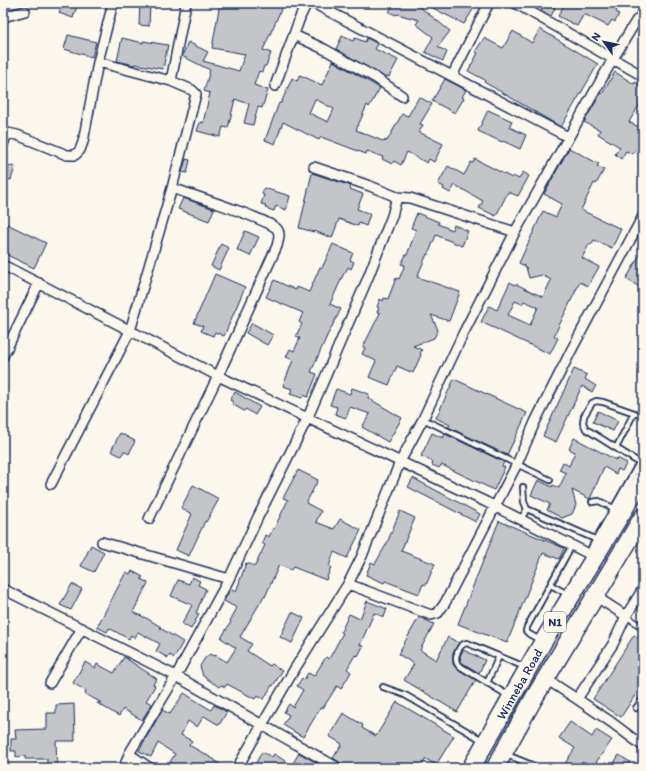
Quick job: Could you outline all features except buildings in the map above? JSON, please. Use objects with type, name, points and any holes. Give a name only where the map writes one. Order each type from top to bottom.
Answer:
[{"type":"highway","name":"Winneba Road","points":[[471,768],[543,642],[571,597],[591,555],[642,468]]},
{"type":"highway","name":"Winneba Road","points":[[499,761],[546,679],[643,517]]},
{"type":"street","points":[[3,144],[5,133],[17,135],[67,155],[75,155],[80,150],[83,142],[98,62],[113,3]]},
{"type":"street","points":[[171,81],[186,3]]},
{"type":"street","points":[[275,86],[307,3]]},
{"type":"street","points":[[314,3],[568,137]]},
{"type":"street","points":[[452,76],[489,3]]},
{"type":"street","points":[[515,3],[643,76]]},
{"type":"street","points":[[3,17],[25,10]]},
{"type":"street","points":[[237,768],[262,724],[348,584],[362,556],[400,462],[423,419],[463,334],[515,232],[612,59],[636,21],[643,14]]},
{"type":"street","points":[[294,35],[324,49],[376,78],[402,96]]},
{"type":"street","points":[[51,484],[130,331],[172,188],[196,94],[192,90],[171,81],[98,62]]},
{"type":"street","points":[[314,167],[397,197],[410,198],[515,232]]},
{"type":"street","points":[[148,519],[218,376],[277,246],[279,235],[277,229],[259,219],[172,188]]},
{"type":"street","points":[[124,768],[128,754],[176,676],[229,579],[258,516],[308,418],[367,280],[392,216],[397,197]]},
{"type":"street","points":[[348,584],[431,615],[438,613],[445,603],[517,464],[535,422],[572,349],[643,216]]},
{"type":"street","points":[[3,265],[218,376],[521,519],[591,555]]},
{"type":"street","points":[[3,356],[39,283]]},
{"type":"street","points":[[102,542],[229,579]]},
{"type":"street","points":[[576,699],[613,644],[626,616],[643,588]]},
{"type":"street","points":[[3,589],[176,676],[338,768]]},
{"type":"street","points":[[595,596],[626,616]]},
{"type":"street","points":[[50,683],[82,628]]},
{"type":"street","points":[[546,679],[611,722],[643,746]]},
{"type":"street","points":[[128,754],[150,768]]},
{"type":"lane","points":[[591,555],[595,539],[613,508],[642,468],[586,428],[583,423],[584,416],[592,403],[596,401],[643,416]]},
{"type":"lane","points":[[616,448],[634,413]]},
{"type":"lane","points":[[423,419],[550,480]]},
{"type":"lane","points":[[523,487],[524,502],[527,509],[595,539]]},
{"type":"lane","points":[[592,502],[599,501],[613,508]]},
{"type":"lane","points":[[521,519],[527,509]]},
{"type":"lane","points":[[543,642],[528,634],[526,631],[527,627],[572,545]]},
{"type":"lane","points":[[551,585],[571,597]]},
{"type":"lane","points":[[626,616],[643,628]]},
{"type":"lane","points":[[511,698],[455,662],[455,658],[461,646],[464,643],[467,643],[528,668]]},
{"type":"lane","points":[[487,683],[499,656]]},
{"type":"lane","points":[[383,687],[405,695],[486,742]]},
{"type":"lane","points":[[636,708],[643,699]]},
{"type":"lane","points":[[499,761],[532,765]]}]
